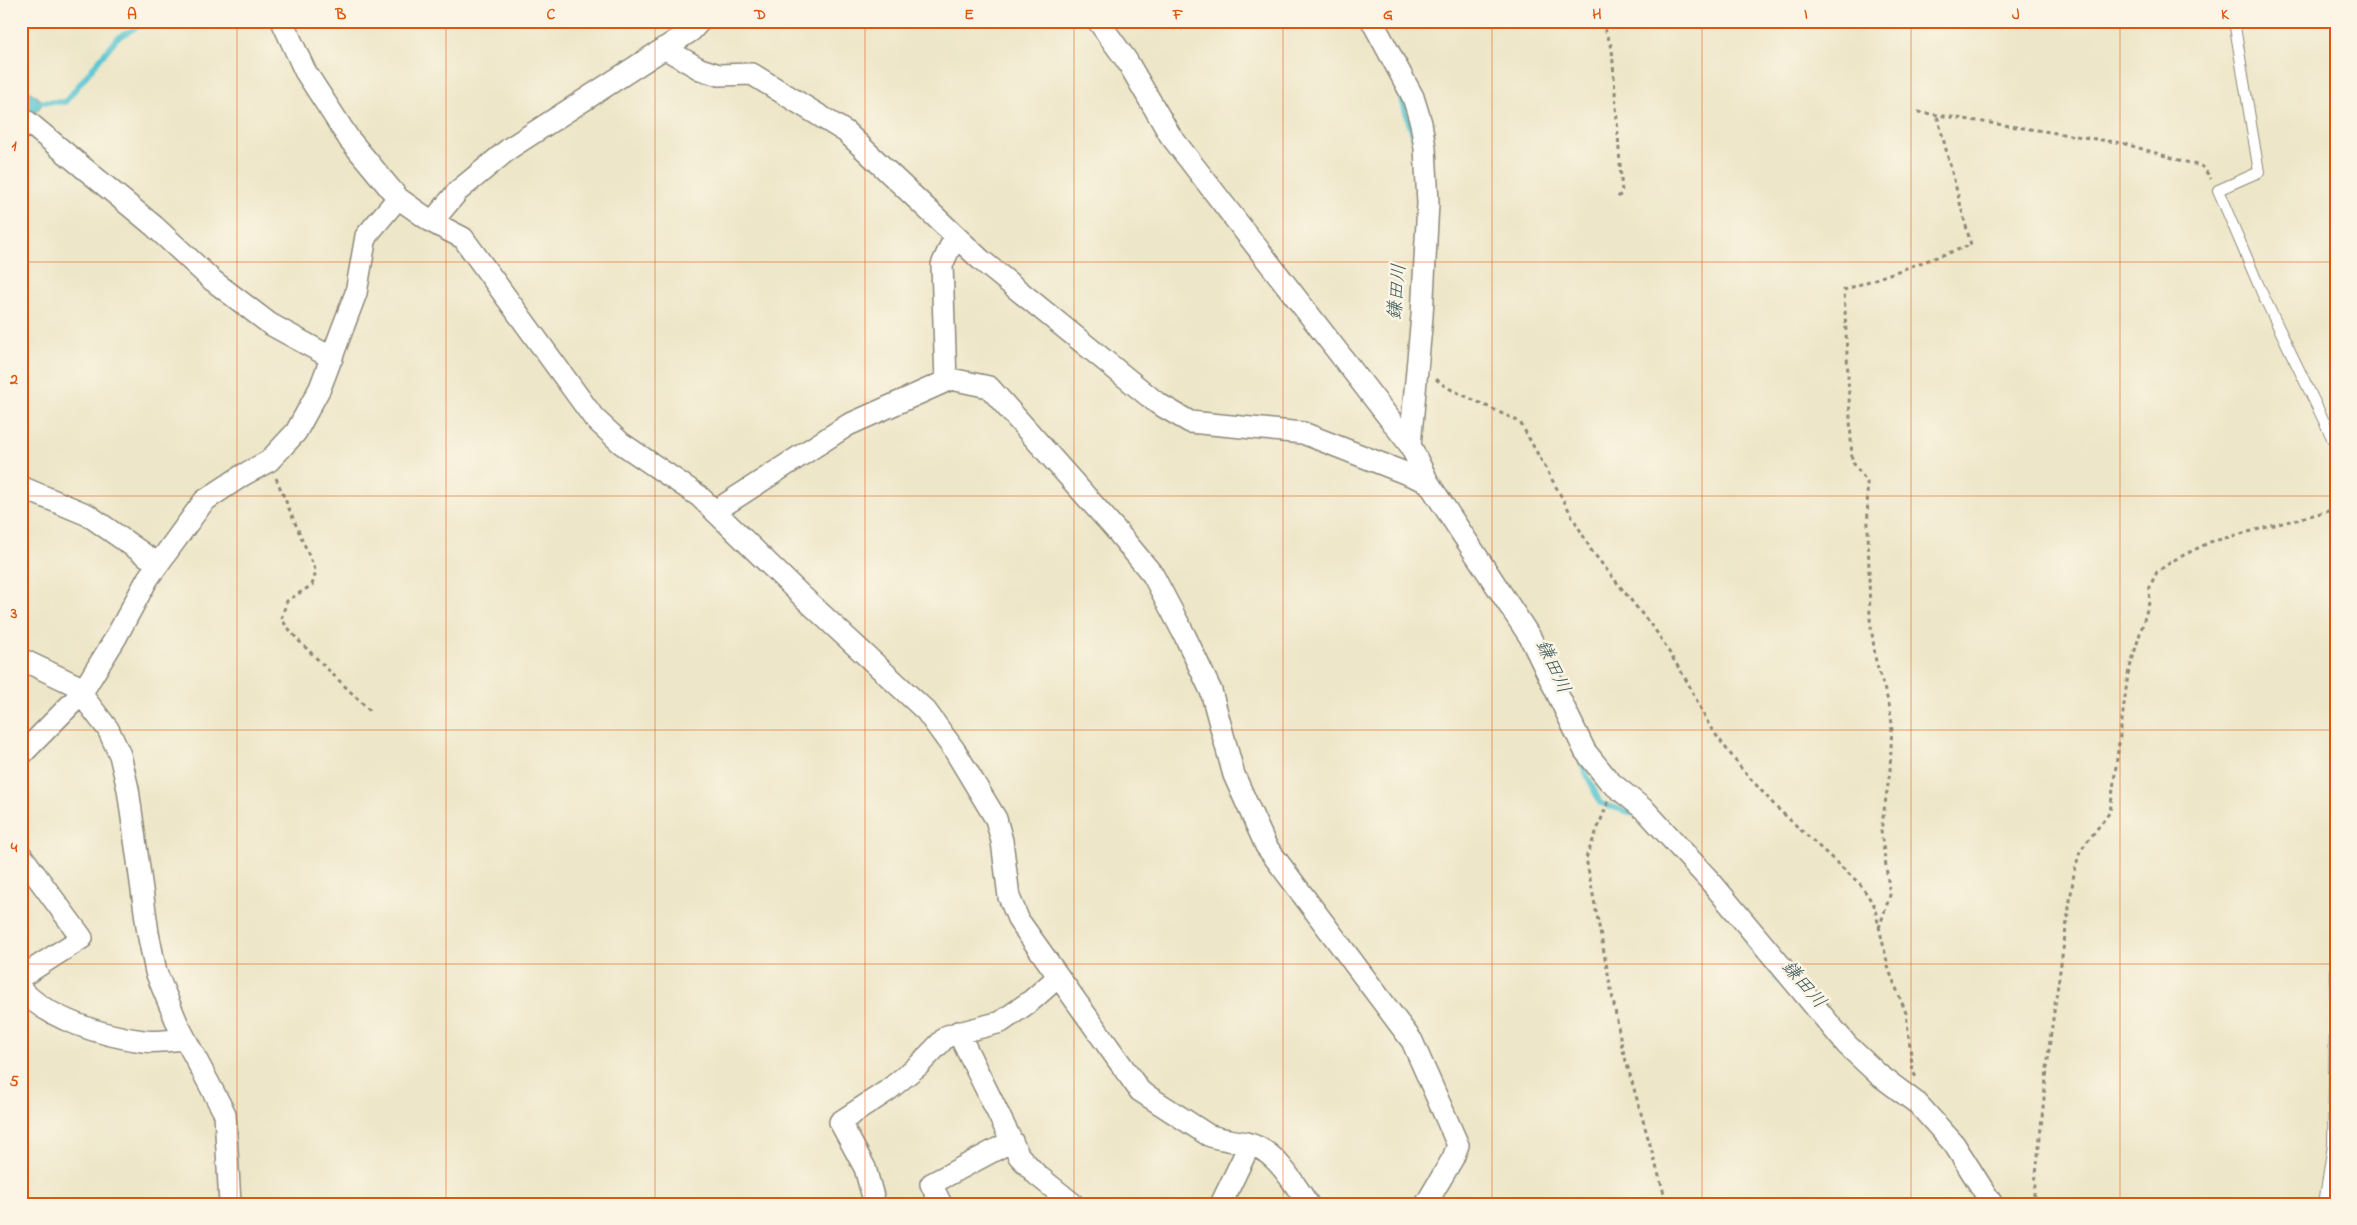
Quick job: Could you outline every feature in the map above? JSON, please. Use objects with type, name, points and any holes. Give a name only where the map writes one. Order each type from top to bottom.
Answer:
[{"type":"street","points":[[282,21],[305,70],[349,139],[398,198],[432,222],[463,238],[594,418],[621,443],[699,496],[715,510],[931,717],[955,751],[996,819],[1002,841],[1009,897],[1019,921],[1140,1091],[1208,1135],[1219,1140],[1250,1144],[1266,1151],[1287,1173],[1308,1204]]},
{"type":"street","points":[[432,222],[458,192],[510,148],[691,30],[700,21]]},
{"type":"street","points":[[1098,21],[1127,61],[1170,135],[1410,445],[1428,482],[1530,637],[1585,752],[1614,785],[1646,811],[1711,882],[1847,1045],[1879,1075],[1918,1104],[1954,1144],[1992,1204]]},
{"type":"street","points":[[1372,21],[1413,97],[1421,123],[1425,148],[1428,203],[1410,445]]},
{"type":"street","points":[[664,48],[700,69],[719,75],[752,74],[846,132],[981,260],[1150,397],[1190,422],[1303,433],[1428,482]]},
{"type":"street","points":[[21,129],[28,122],[154,226],[212,280],[270,324],[332,358]]},
{"type":"street","points":[[21,755],[82,692],[158,564],[204,500],[269,461],[296,432],[320,388],[356,293],[366,236],[398,198]]},
{"type":"street","points":[[946,381],[942,265],[955,236]]},
{"type":"street","points":[[715,510],[848,425],[946,381],[951,379],[989,387],[1116,529],[1153,575],[1211,691],[1234,775],[1266,846],[1412,1041],[1458,1145],[1453,1158],[1426,1204]]},
{"type":"street","points":[[21,487],[88,515],[158,564]]},
{"type":"street","points":[[21,659],[82,692],[108,729],[120,755],[128,788],[148,932],[156,972],[185,1039],[225,1114],[230,1204]]},
{"type":"street","points":[[21,855],[82,938],[21,978]]},
{"type":"street","points":[[876,1204],[864,1168],[840,1122],[886,1091],[919,1065],[947,1036],[1001,1022],[1032,1000],[1058,977]]},
{"type":"street","points":[[21,989],[49,1012],[76,1024],[144,1041],[185,1039]]},
{"type":"street","points":[[958,1032],[1019,1156],[1037,1176],[1067,1202]]},
{"type":"street","points":[[941,1204],[931,1184],[1012,1141]]},
{"type":"street","points":[[1221,1204],[1250,1144]]},
{"type":"lane","points":[[2234,21],[2259,172],[2218,190],[2262,293],[2336,446]]},
{"type":"lane","points":[[2324,1204],[2333,1145],[2336,970]]},
{"type":"path","points":[[1602,21],[1612,48],[1622,193],[1616,199]]},
{"type":"path","points":[[1918,112],[2122,143],[2203,167],[2218,190]]},
{"type":"path","points":[[1879,929],[1890,895],[1881,831],[1890,772],[1892,724],[1890,704],[1876,662],[1870,619],[1866,482],[1852,461],[1844,290],[1971,245],[1937,115]]},
{"type":"path","points":[[1417,365],[1446,386],[1520,422],[1591,550],[1658,634],[1688,683],[1710,728],[1741,768],[1777,808],[1860,884],[1874,905],[1890,970],[1906,1013],[1913,1072],[1918,1079]]},
{"type":"path","points":[[269,461],[316,572],[312,585],[288,601],[281,619],[297,639],[370,711]]},
{"type":"path","points":[[2033,1204],[2050,1040],[2074,872],[2080,851],[2110,812],[2128,674],[2149,603],[2150,586],[2157,572],[2174,560],[2210,542],[2336,509]]},
{"type":"path","points":[[1614,785],[1586,858],[1622,1047],[1667,1204]]},
{"type":"water","points":[[21,85],[44,102],[28,122],[21,119]]},
{"type":"waterway","points":[[44,102],[65,102],[117,38],[148,21]]},
{"type":"waterway","name":"鎌田川","points":[[1399,90],[1414,139]]},
{"type":"waterway","name":"鎌田川","points":[[1579,758],[1600,803],[1634,814]]},
{"type":"waterway","name":"鎌田川","points":[[1747,942],[1804,1010]]}]
